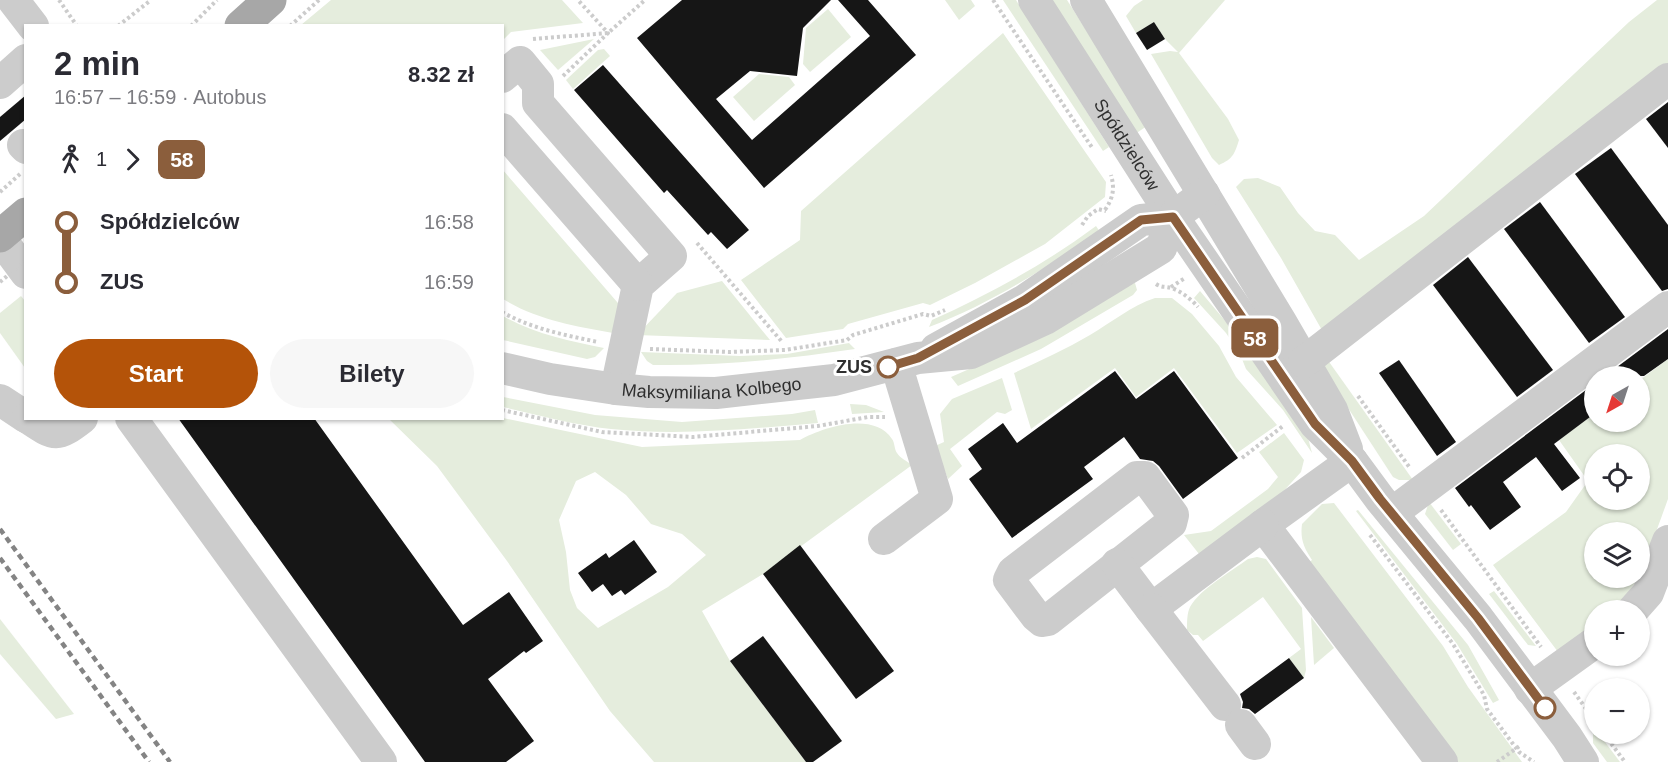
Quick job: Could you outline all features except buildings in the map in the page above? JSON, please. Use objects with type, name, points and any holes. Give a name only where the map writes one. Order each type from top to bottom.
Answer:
[{"type":"main road","points":[[243,24],[270,0]]},
{"type":"main road","points":[[0,237],[24,216]]},
{"type":"street","points":[[13,0],[31,24]]},
{"type":"street","name":"Spółdzielców","points":[[1034,0],[1173,217],[1315,424],[1352,461],[1478,618],[1567,737],[1583,762]]},
{"type":"street","name":"Spółdzielców","points":[[1086,0],[1332,410],[1352,461]]},
{"type":"street","points":[[0,83],[24,62]]},
{"type":"street","points":[[504,75],[520,62],[538,84],[538,103],[671,256],[638,285],[616,389]]},
{"type":"street","points":[[1304,362],[1668,79]]},
{"type":"street","points":[[504,131],[638,285]]},
{"type":"street","points":[[1173,217],[1204,194]]},
{"type":"street","name":"Maksymiliana Kolbego","points":[[504,368],[550,379],[616,389],[680,393],[751,390],[834,380],[907,361],[1025,300],[1141,220],[1173,217]]},
{"type":"street","points":[[0,237],[24,270]]},
{"type":"street","points":[[1392,513],[1668,307]]},
{"type":"street","points":[[884,539],[937,499],[907,361]]},
{"type":"street","points":[[0,400],[24,416]]},
{"type":"street","points":[[30,420],[51,433],[64,431],[79,420]]},
{"type":"street","points":[[132,420],[381,762]]},
{"type":"street","points":[[1151,609],[1352,461]]},
{"type":"street","points":[[1137,477],[1145,477],[1173,515],[1171,523],[1117,564],[1048,620],[1042,621],[1009,580],[1013,572],[1137,477]]},
{"type":"street","points":[[1263,525],[1442,762]]},
{"type":"street","points":[[1642,600],[1648,593],[1668,541]]},
{"type":"street","points":[[1117,564],[1240,725]]},
{"type":"street","points":[[1530,689],[1584,650]]},
{"type":"path","points":[[58,0],[76,24]]},
{"type":"path","points":[[121,24],[151,0]]},
{"type":"path","points":[[193,24],[217,0]]},
{"type":"path","points":[[292,24],[319,0]]},
{"type":"path","points":[[578,0],[608,33]]},
{"type":"path","points":[[558,81],[645,0]]},
{"type":"path","points":[[993,0],[1098,155]]},
{"type":"path","points":[[522,40],[608,33]]},
{"type":"path","points":[[0,192],[24,156]]},
{"type":"path","points":[[1105,210],[1112,200],[1114,188],[1109,172]]},
{"type":"path","points":[[1079,230],[1088,216]]},
{"type":"path","points":[[0,282],[24,262]]},
{"type":"path","points":[[504,313],[535,327],[558,334],[625,346],[729,352],[785,350],[847,340],[853,335],[923,314],[931,316],[950,307]]},
{"type":"path","points":[[504,410],[602,432],[693,437],[818,426],[868,417],[890,418]]},
{"type":"path","points":[[1242,458],[1283,426]]},
{"type":"path","points":[[1612,744],[1625,762]]},
{"type":"path","points":[[1497,762],[1521,745]]},
{"type":"green space","points":[[331,0],[562,0],[583,23],[511,32],[504,39],[504,24],[302,24]]},
{"type":"green space","points":[[945,0],[971,0],[975,6],[959,20]]},
{"type":"green space","points":[[1003,0],[1016,0],[1109,147],[1103,151]]},
{"type":"green space","points":[[1046,0],[1067,0],[1147,126],[1135,134]]},
{"type":"green space","points":[[1143,0],[1225,0],[1179,53],[1228,119],[1239,140],[1233,155],[1219,165],[1212,158],[1151,54],[1178,52],[1165,39],[1154,22],[1136,33],[1126,16]]},
{"type":"green space","points":[[1657,0],[1668,0],[1668,67],[1323,332],[1281,258],[1236,187],[1244,179],[1258,178],[1280,187],[1298,213],[1315,231],[1335,235],[1359,260],[1424,216],[1629,22]]},
{"type":"green space","points":[[828,9],[851,37],[810,72],[803,64],[806,28]]},
{"type":"green space","points":[[1003,33],[1106,182],[1105,197],[1045,244],[930,305],[923,303],[848,324],[843,329],[786,338],[741,280],[800,240],[801,211]]},
{"type":"green space","points":[[594,39],[558,70],[540,50]]},
{"type":"green space","points":[[604,49],[610,56],[573,89],[566,80],[598,50]]},
{"type":"green space","points":[[759,74],[789,77],[795,85],[754,121],[733,97]]},
{"type":"green space","points":[[504,171],[624,310],[613,333],[570,325],[504,300]]},
{"type":"green space","points":[[1096,226],[1100,232],[1038,272],[974,308],[929,327],[932,320],[1017,278]]},
{"type":"green space","points":[[722,281],[770,340],[637,335],[677,293]]},
{"type":"green space","points":[[1135,283],[1137,290],[1133,295],[1041,349],[958,386],[951,377],[1036,340]]},
{"type":"green space","points":[[1200,291],[1227,323],[1308,438],[1312,453],[1283,410],[1246,369],[1240,354],[1226,333],[1194,298]]},
{"type":"green space","points":[[21,296],[24,300],[24,367],[0,333],[0,313]]},
{"type":"green space","points":[[1155,298],[1172,298],[1192,314],[1219,346],[1236,377],[1277,425],[1237,453],[1174,368],[1136,397],[1115,368],[1031,429],[1014,373],[1072,345],[1130,310]]},
{"type":"green space","points":[[504,316],[539,332],[604,348],[595,357],[587,359],[504,340]]},
{"type":"green space","points":[[849,343],[855,349],[729,363],[653,365],[641,352],[740,356],[787,354]]},
{"type":"green space","points":[[1327,359],[1413,480],[1399,480],[1393,477],[1324,371],[1323,363]]},
{"type":"green space","points":[[1668,359],[1668,499],[1650,548],[1650,522],[1584,522],[1584,588],[1632,588],[1622,600],[1584,600],[1584,635],[1558,652],[1493,565],[1566,512],[1584,487],[1584,510],[1650,510],[1650,444],[1584,444],[1584,475],[1559,440],[1584,421],[1584,432],[1650,432],[1650,372]]},
{"type":"green space","points":[[1002,378],[1012,410],[1005,414],[997,412],[950,449],[962,466],[948,479],[935,446],[944,442],[940,414],[952,399]]},
{"type":"green space","points":[[504,397],[595,415],[682,422],[792,414],[815,410],[818,423],[663,432],[611,429],[504,407]]},
{"type":"green space","points":[[850,404],[866,405],[884,412],[852,414]]},
{"type":"green space","points":[[504,418],[642,447],[800,440],[822,430],[848,424],[861,424],[884,430],[893,441],[898,455],[912,465],[763,574],[702,611],[730,661],[806,762],[654,762],[610,711],[507,561],[437,466],[390,420]],"holes":[[[595,472],[626,495],[651,524],[682,534],[706,555],[668,587],[598,628],[577,608],[570,590],[566,552],[559,520],[576,481]]]},
{"type":"green space","points":[[1284,433],[1304,460],[1301,472],[1280,495],[1199,554],[1184,535],[1211,531],[1268,489],[1278,477],[1259,452]]},
{"type":"green space","points":[[1429,502],[1461,544],[1453,550],[1425,514]]},
{"type":"green space","points":[[1334,503],[1443,646],[1468,687],[1522,762],[1456,762],[1307,564],[1312,560],[1303,543],[1302,524],[1322,504]]},
{"type":"green space","points":[[1358,510],[1468,645],[1499,700],[1493,703],[1457,644],[1356,511]]},
{"type":"green space","points":[[1257,557],[1266,559],[1302,608],[1306,670],[1304,678],[1289,658],[1301,649],[1263,597],[1203,641],[1198,635],[1193,635],[1187,630],[1189,609],[1195,600],[1248,559]]},
{"type":"green space","points":[[1494,591],[1536,646],[1528,645],[1489,594]]},
{"type":"green space","points":[[1311,617],[1334,648],[1314,665]]},
{"type":"green space","points":[[0,619],[74,714],[56,719],[0,654]]},
{"type":"green space","points":[[1594,744],[1606,744],[1620,762],[1607,762]]},
{"type":"railway","points":[[0,529],[170,762]]},
{"type":"railway","points":[[0,558],[149,762]]},
{"type":"bus line","name":"58","points":[[888,367],[918,358],[1025,300],[1141,220],[1173,217],[1315,424],[1352,461],[1443,578],[1478,618],[1545,708]]},
{"type":"place","name":"ZUS","points":[[888,367]]}]
